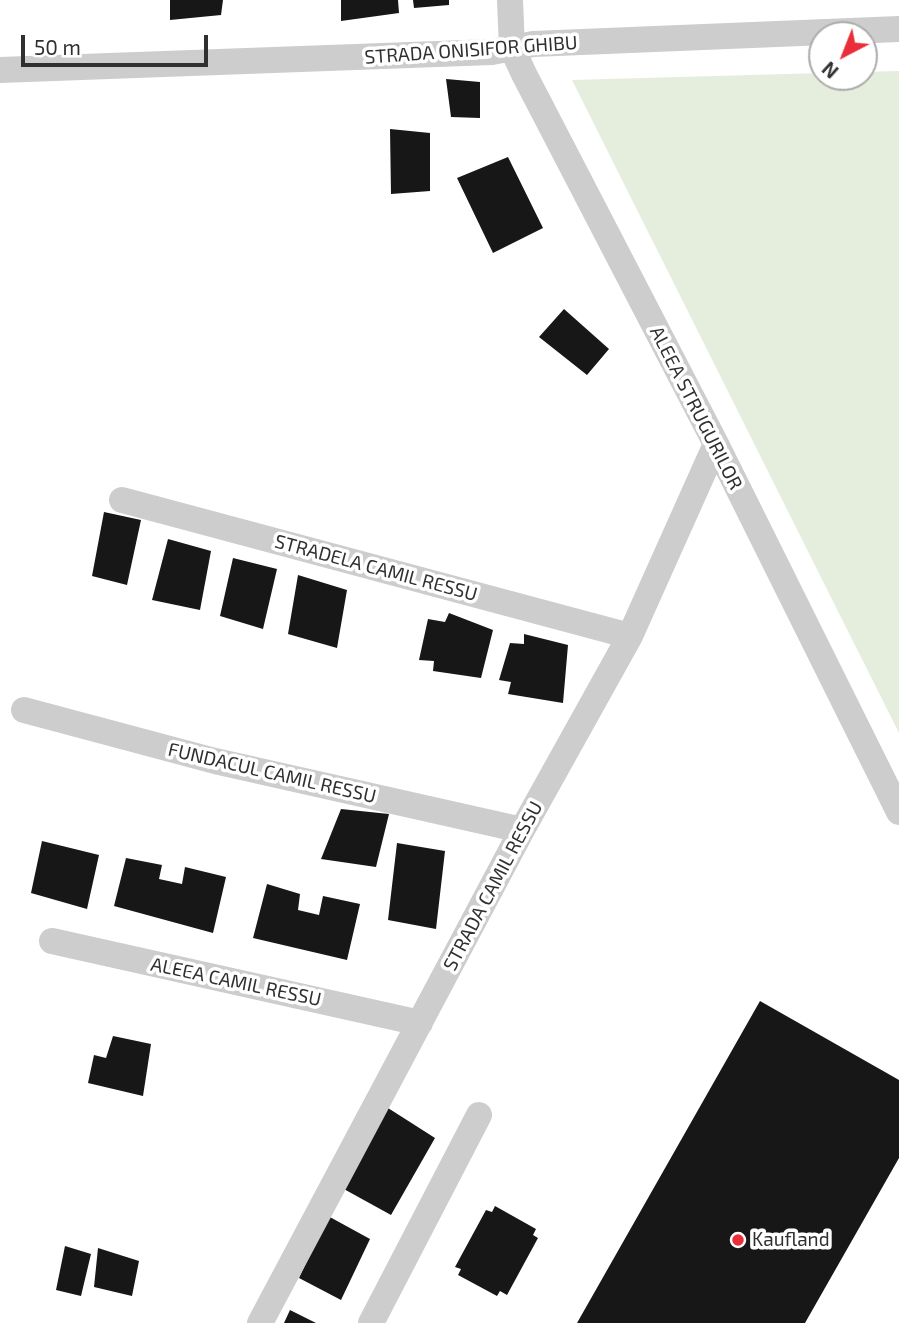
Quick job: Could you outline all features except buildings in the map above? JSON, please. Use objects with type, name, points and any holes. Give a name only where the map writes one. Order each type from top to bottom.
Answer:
[{"type":"street","name":"ALEEA STRUGURILOR","points":[[510,0],[512,48],[524,74],[716,444],[899,812]]},
{"type":"street","name":"STRADA ONISIFOR GHIBU","points":[[0,70],[492,52],[533,44],[899,29]]},
{"type":"street","name":"STRADA CAMIL RESSU","points":[[261,1323],[522,830],[630,636],[716,444]]},
{"type":"street","name":"STRADELA CAMIL RESSU","points":[[122,500],[630,636]]},
{"type":"street","name":"FUNDACUL CAMIL RESSU","points":[[24,710],[215,761],[522,830]]},
{"type":"street","name":"ALEEA CAMIL RESSU","points":[[52,941],[420,1023]]},
{"type":"street","points":[[371,1323],[479,1115]]},
{"type":"green space","points":[[899,71],[899,733],[572,80],[808,73],[808,91],[878,91],[878,72]]},
{"type":"place","name":"Kaufland","points":[[738,1240]]}]
